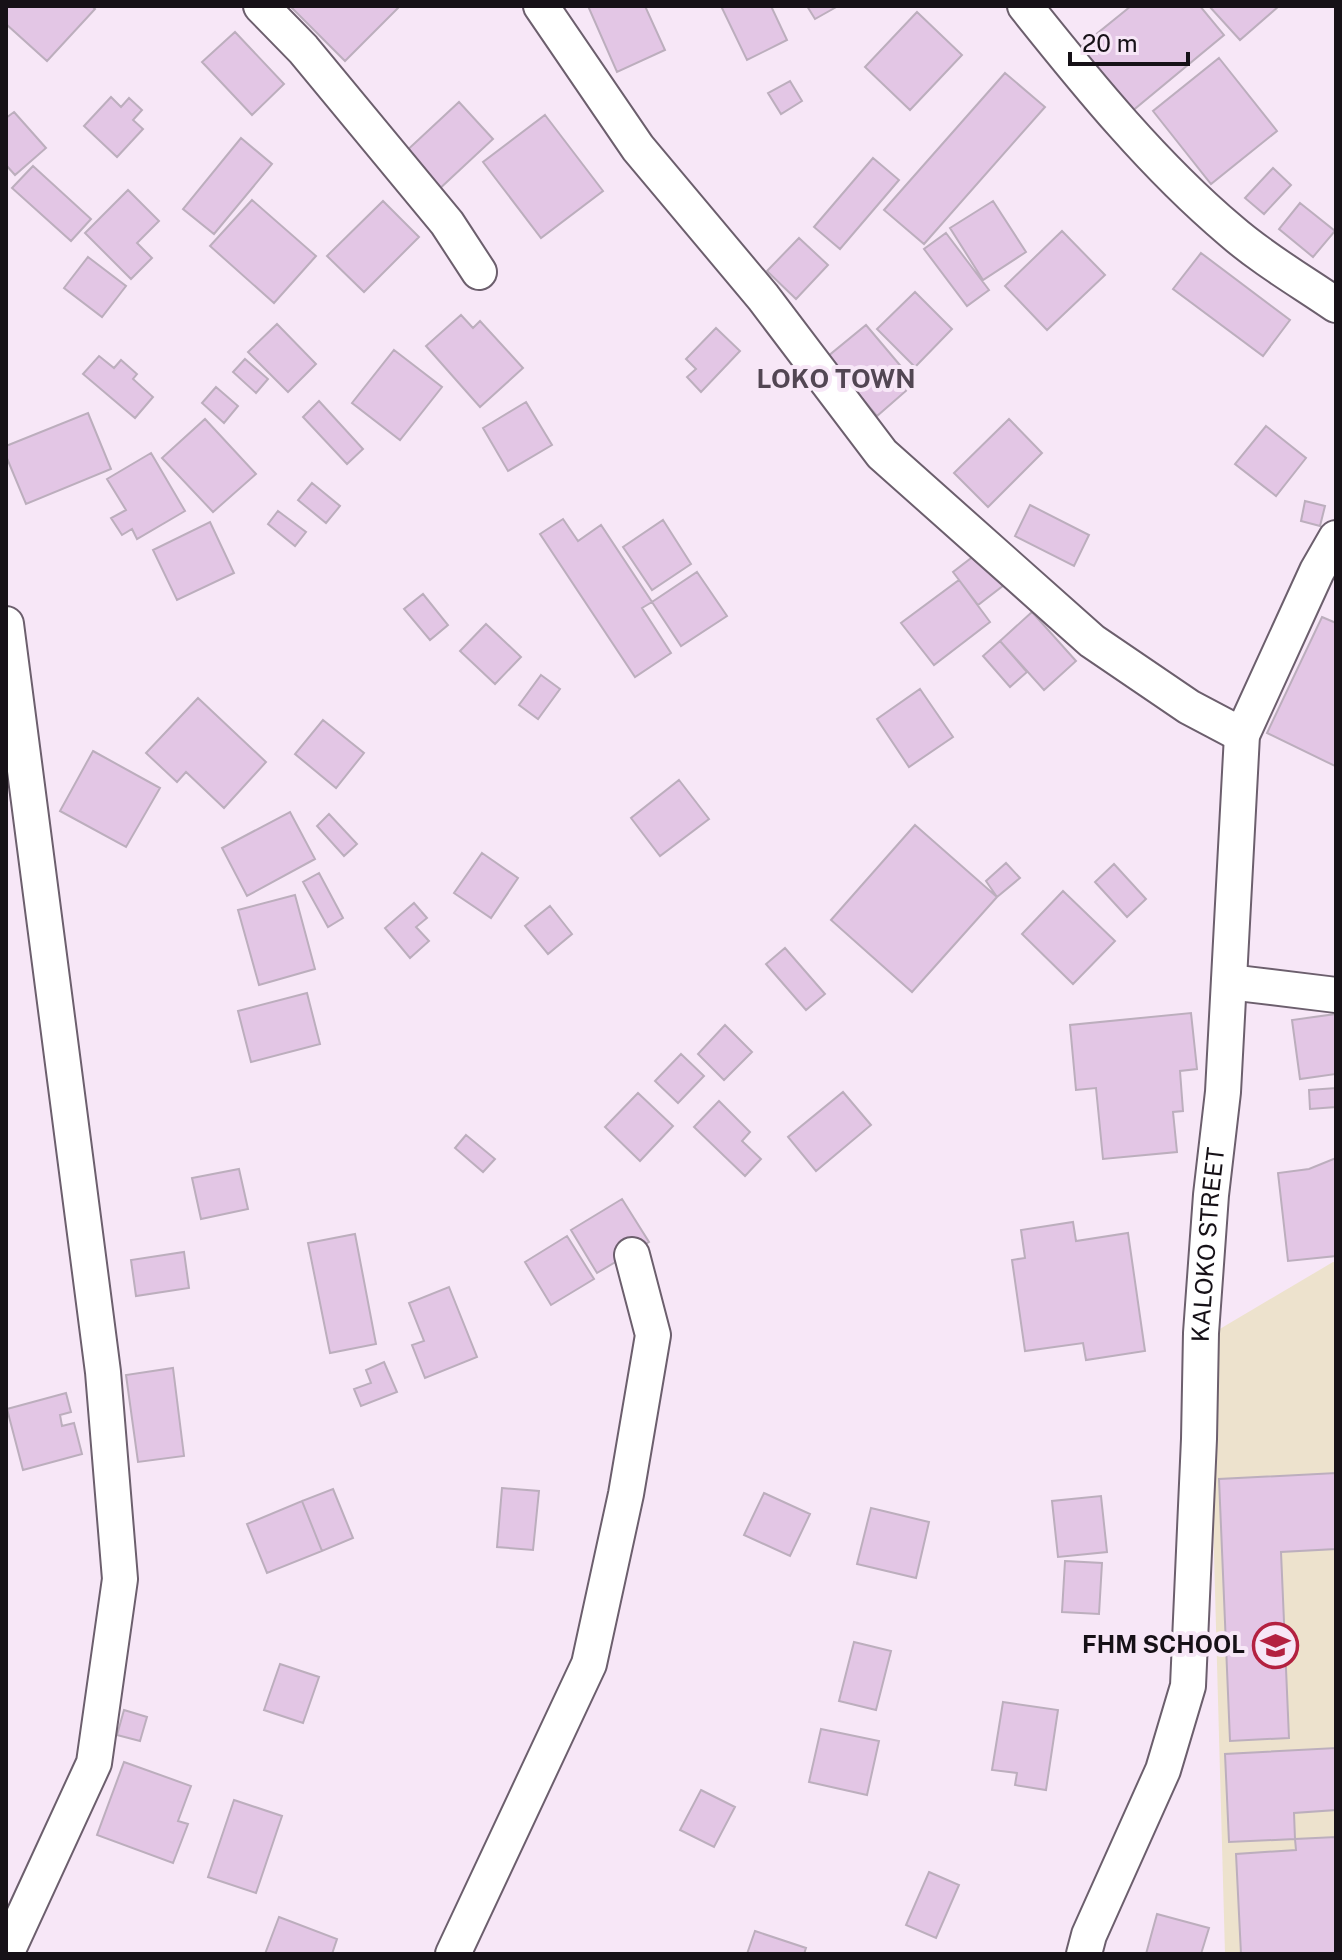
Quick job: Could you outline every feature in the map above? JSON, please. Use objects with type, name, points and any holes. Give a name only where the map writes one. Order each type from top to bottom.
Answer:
[{"type":"street","points":[[261,6],[303,49],[428,200],[479,272]]},
{"type":"street","points":[[541,6],[638,148],[763,297],[882,454],[1092,641],[1189,707],[1242,735]]},
{"type":"street","points":[[1025,6],[1143,146],[1232,232],[1336,305]]},
{"type":"street","name":"KALOKO STREET","points":[[1084,1954],[1089,1935],[1163,1770],[1188,1686],[1201,1333],[1211,1195],[1223,1092],[1242,735],[1326,577],[1336,538]]},
{"type":"street","points":[[6,624],[103,1372],[120,1579],[94,1763],[6,1954]]},
{"type":"street","points":[[1229,982],[1336,995]]},
{"type":"street","points":[[453,1954],[589,1664],[626,1494],[653,1335],[632,1255]]},
{"type":"shaded area","name":"FHM SCHOOL","points":[[1336,1262],[1336,1954],[1225,1954],[1208,1336]]},
{"type":"building","points":[[6,6],[92,6],[95,9],[47,61],[6,24]]},
{"type":"building","points":[[290,6],[400,6],[345,61]]},
{"type":"building","points":[[588,6],[645,6],[665,50],[617,72]]},
{"type":"building","points":[[721,6],[771,6],[787,40],[747,60]]},
{"type":"building","points":[[807,6],[838,6],[815,19]]},
{"type":"building","points":[[1131,6],[1200,6],[1224,35],[1131,112],[1078,49]]},
{"type":"building","points":[[1209,6],[1279,6],[1240,40]]},
{"type":"building","points":[[917,12],[962,55],[910,110],[865,67]]},
{"type":"building","points":[[235,32],[284,84],[252,115],[202,62]]},
{"type":"building","points":[[1219,58],[1277,131],[1211,184],[1153,111]]},
{"type":"building","points":[[1005,73],[1045,107],[924,244],[884,210]]},
{"type":"building","points":[[790,81],[802,101],[781,114],[768,93]]},
{"type":"building","points":[[111,97],[121,107],[129,98],[142,110],[133,120],[143,129],[117,157],[84,126]]},
{"type":"building","points":[[459,102],[493,139],[436,192],[402,155]]},
{"type":"building","points":[[14,112],[46,148],[15,175],[6,165],[6,118]]},
{"type":"building","points":[[545,115],[603,191],[541,238],[483,162]]},
{"type":"building","points":[[241,138],[272,164],[214,234],[183,209]]},
{"type":"building","points":[[873,158],[899,180],[840,249],[814,227]]},
{"type":"building","points":[[33,166],[91,219],[71,241],[12,188]]},
{"type":"building","points":[[1273,168],[1291,185],[1264,214],[1245,198]]},
{"type":"building","points":[[128,190],[159,221],[137,243],[152,258],[131,279],[85,233]]},
{"type":"building","points":[[252,200],[316,256],[274,303],[210,246]]},
{"type":"building","points":[[383,201],[419,237],[364,292],[327,256]]},
{"type":"building","points":[[993,201],[1026,252],[983,280],[950,228]]},
{"type":"building","points":[[1300,203],[1335,231],[1313,257],[1279,229]]},
{"type":"building","points":[[1062,231],[1105,275],[1047,330],[1005,286]]},
{"type":"building","points":[[946,233],[989,290],[967,306],[924,249]]},
{"type":"building","points":[[799,238],[828,265],[796,299],[767,271]]},
{"type":"building","points":[[1201,253],[1290,320],[1263,356],[1173,289]]},
{"type":"building","points":[[88,257],[126,286],[102,317],[64,288]]},
{"type":"building","points":[[915,292],[952,329],[915,367],[877,329]]},
{"type":"building","points":[[461,315],[473,328],[480,321],[523,368],[480,407],[426,346]]},
{"type":"building","points":[[277,324],[316,364],[288,392],[248,352]]},
{"type":"building","points":[[866,325],[915,383],[877,416],[827,357]]},
{"type":"building","points":[[716,328],[740,351],[701,392],[687,377],[696,369],[686,359]]},
{"type":"building","points":[[394,350],[442,387],[400,440],[352,403]]},
{"type":"building","points":[[99,356],[114,368],[121,360],[137,374],[133,379],[153,397],[135,418],[83,374]]},
{"type":"building","points":[[245,359],[268,379],[256,393],[233,372]]},
{"type":"building","points":[[216,387],[238,406],[224,423],[202,403]]},
{"type":"building","points":[[319,401],[363,449],[347,464],[303,417]]},
{"type":"building","points":[[526,402],[552,445],[508,471],[483,428]]},
{"type":"building","points":[[88,413],[111,469],[26,504],[6,456],[6,446]]},
{"type":"building","points":[[205,419],[256,474],[213,512],[162,458]]},
{"type":"building","points":[[1009,419],[1042,453],[988,507],[954,473]]},
{"type":"building","points":[[1266,426],[1306,458],[1276,496],[1235,464]]},
{"type":"building","points":[[151,453],[185,511],[137,539],[132,529],[122,535],[111,518],[126,510],[107,479]]},
{"type":"building","points":[[312,483],[340,506],[326,523],[298,500]]},
{"type":"building","points":[[1305,501],[1325,506],[1320,526],[1301,521]]},
{"type":"building","points":[[1030,505],[1089,535],[1074,566],[1015,536]]},
{"type":"building","points":[[278,511],[306,532],[295,546],[268,524]]},
{"type":"building","points":[[563,519],[578,541],[601,525],[652,602],[642,608],[671,653],[635,677],[540,534]]},
{"type":"building","points":[[663,520],[691,564],[652,590],[623,547]]},
{"type":"building","points":[[210,522],[234,573],[177,600],[153,550]]},
{"type":"building","points":[[979,552],[1004,585],[978,605],[953,572]]},
{"type":"building","points":[[697,572],[727,616],[681,646],[652,602]]},
{"type":"building","points":[[959,580],[990,622],[934,665],[901,623]]},
{"type":"building","points":[[423,594],[448,625],[430,640],[404,609]]},
{"type":"building","points":[[1032,612],[1076,661],[1044,690],[1000,641]]},
{"type":"building","points":[[1322,617],[1336,623],[1335,766],[1267,733]]},
{"type":"building","points":[[486,624],[521,657],[495,684],[460,651]]},
{"type":"building","points":[[1000,641],[1027,672],[1010,687],[983,656]]},
{"type":"building","points":[[541,675],[560,689],[538,719],[519,705]]},
{"type":"building","points":[[920,689],[953,737],[909,767],[877,719]]},
{"type":"building","points":[[198,698],[266,762],[224,808],[186,772],[177,782],[146,753]]},
{"type":"building","points":[[323,720],[364,753],[336,788],[295,754]]},
{"type":"building","points":[[93,751],[160,788],[126,847],[60,811]]},
{"type":"building","points":[[679,780],[709,819],[660,856],[631,818]]},
{"type":"building","points":[[290,812],[315,859],[247,896],[222,848]]},
{"type":"building","points":[[329,814],[357,844],[344,856],[317,826]]},
{"type":"building","points":[[915,825],[997,897],[912,992],[831,920]]},
{"type":"building","points":[[482,853],[518,878],[491,918],[454,893]]},
{"type":"building","points":[[1006,863],[1020,878],[997,897],[986,881]]},
{"type":"building","points":[[1114,864],[1146,899],[1127,917],[1095,882]]},
{"type":"building","points":[[319,873],[343,918],[328,927],[303,882]]},
{"type":"building","points":[[1063,891],[1115,941],[1073,984],[1022,934]]},
{"type":"building","points":[[295,895],[315,969],[259,985],[238,910]]},
{"type":"building","points":[[414,903],[427,918],[416,927],[429,941],[410,958],[385,928]]},
{"type":"building","points":[[550,906],[572,934],[548,954],[525,926]]},
{"type":"building","points":[[785,948],[825,994],[806,1010],[766,964]]},
{"type":"building","points":[[307,993],[320,1044],[251,1062],[238,1011]]},
{"type":"building","points":[[1191,1013],[1197,1069],[1180,1071],[1183,1111],[1173,1112],[1177,1152],[1103,1159],[1096,1088],[1076,1090],[1070,1025]]},
{"type":"building","points":[[1336,1014],[1336,1074],[1300,1079],[1292,1020]]},
{"type":"building","points":[[725,1025],[752,1052],[724,1080],[698,1054]]},
{"type":"building","points":[[681,1054],[704,1076],[678,1103],[655,1081]]},
{"type":"building","points":[[1336,1088],[1336,1107],[1310,1109],[1309,1090]]},
{"type":"building","points":[[843,1092],[871,1125],[816,1171],[788,1137]]},
{"type":"building","points":[[638,1093],[673,1126],[640,1161],[605,1127]]},
{"type":"building","points":[[719,1101],[750,1132],[742,1141],[761,1159],[745,1176],[694,1127]]},
{"type":"building","points":[[466,1135],[495,1159],[483,1172],[455,1148]]},
{"type":"building","points":[[1336,1158],[1336,1256],[1288,1261],[1278,1173],[1309,1169]]},
{"type":"building","points":[[239,1169],[248,1209],[201,1219],[192,1178]]},
{"type":"building","points":[[622,1199],[649,1242],[597,1273],[571,1230]]},
{"type":"building","points":[[1073,1222],[1076,1241],[1128,1233],[1145,1351],[1086,1360],[1083,1343],[1025,1351],[1012,1260],[1025,1258],[1021,1230]]},
{"type":"building","points":[[355,1234],[376,1344],[330,1353],[308,1243]]},
{"type":"building","points":[[567,1236],[594,1279],[551,1305],[525,1262]]},
{"type":"building","points":[[184,1252],[189,1288],[136,1296],[131,1260]]},
{"type":"building","points":[[449,1287],[477,1357],[425,1378],[412,1345],[424,1341],[409,1303]]},
{"type":"building","points":[[384,1362],[397,1392],[361,1406],[354,1389],[371,1383],[366,1370]]},
{"type":"building","points":[[173,1368],[184,1456],[138,1462],[126,1375]]},
{"type":"building","points":[[66,1393],[71,1412],[60,1415],[62,1426],[74,1423],[82,1454],[23,1470],[7,1409]]},
{"type":"building","points":[[1336,1473],[1336,1549],[1281,1552],[1289,1738],[1230,1741],[1219,1479]]},
{"type":"building","points":[[502,1488],[539,1491],[533,1550],[497,1547]]},
{"type":"building","points":[[333,1489],[353,1538],[322,1551],[302,1501]]},
{"type":"building","points":[[764,1493],[810,1514],[790,1556],[744,1535]]},
{"type":"building","points":[[1101,1496],[1107,1552],[1058,1557],[1052,1501]]},
{"type":"building","points":[[302,1501],[322,1551],[267,1573],[247,1524]]},
{"type":"building","points":[[871,1508],[929,1522],[916,1578],[857,1564]]},
{"type":"building","points":[[1065,1561],[1102,1563],[1099,1614],[1062,1612]]},
{"type":"building","points":[[854,1642],[891,1651],[876,1710],[839,1701]]},
{"type":"building","points":[[280,1664],[319,1677],[303,1723],[264,1710]]},
{"type":"building","points":[[1003,1702],[1058,1710],[1046,1790],[1015,1785],[1017,1773],[992,1770]]},
{"type":"building","points":[[124,1710],[147,1717],[140,1741],[117,1735]]},
{"type":"building","points":[[821,1729],[879,1741],[867,1795],[809,1782]]},
{"type":"building","points":[[1336,1748],[1336,1810],[1294,1813],[1295,1839],[1229,1842],[1225,1754]]},
{"type":"building","points":[[124,1762],[191,1786],[178,1821],[188,1824],[173,1863],[97,1835]]},
{"type":"building","points":[[701,1790],[735,1807],[714,1847],[680,1830]]},
{"type":"building","points":[[234,1800],[282,1816],[256,1893],[208,1877]]},
{"type":"building","points":[[1336,1837],[1336,1954],[1241,1954],[1236,1854],[1296,1850],[1295,1839]]},
{"type":"building","points":[[929,1872],[959,1885],[936,1938],[906,1925]]},
{"type":"building","points":[[1157,1914],[1209,1928],[1201,1954],[1146,1954]]},
{"type":"building","points":[[279,1917],[337,1939],[332,1954],[265,1954]]},
{"type":"building","points":[[755,1931],[806,1948],[804,1954],[747,1954]]},
{"type":"place","name":"FHM SCHOOL","points":[[1276,1645]]},
{"type":"district","name":"LOKO TOWN","points":[[836,379]]}]
